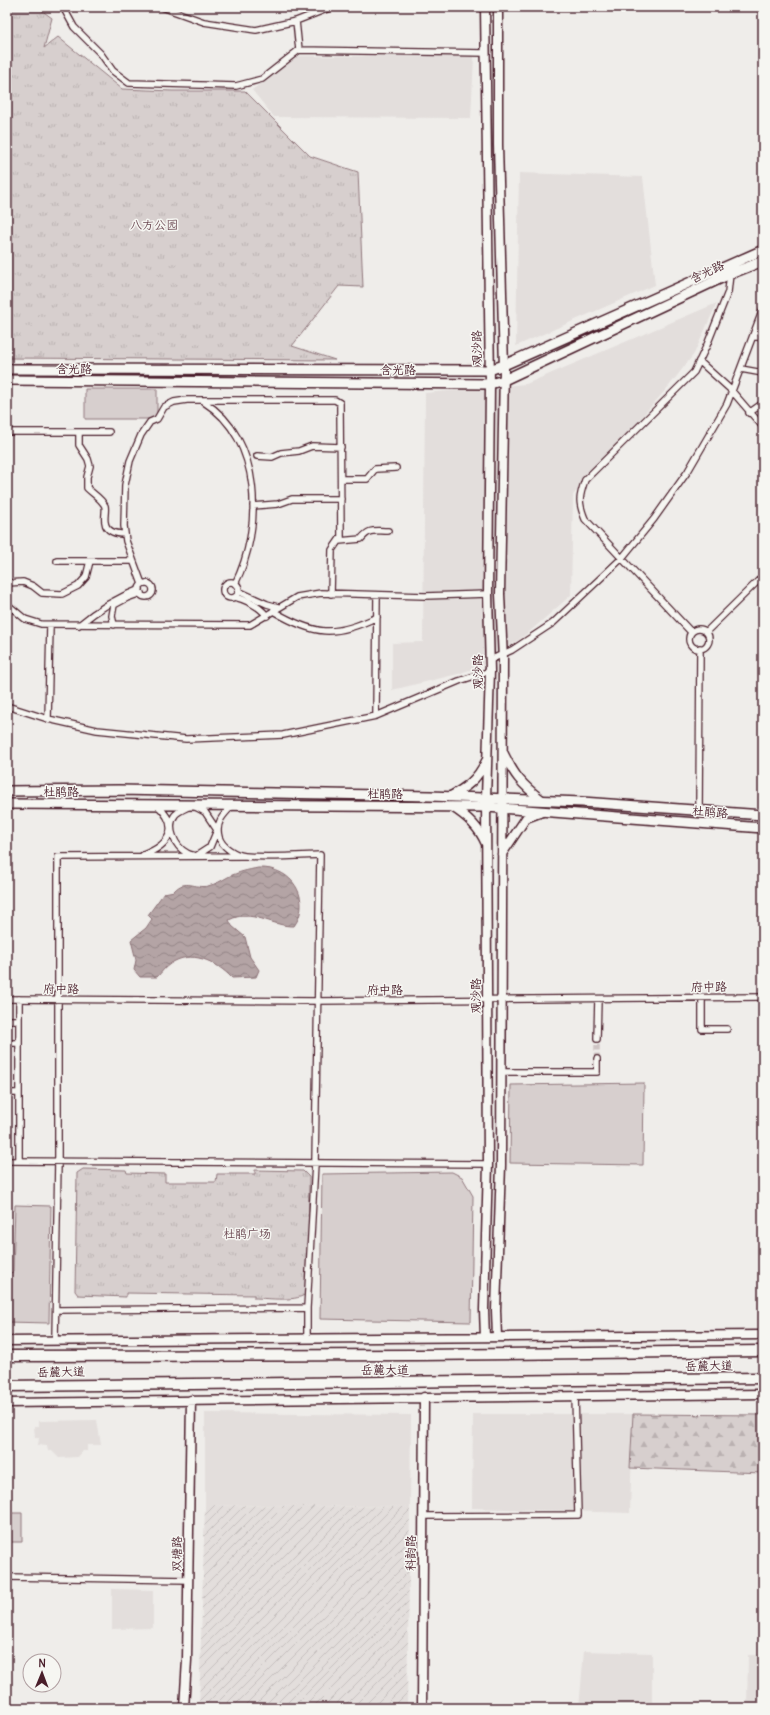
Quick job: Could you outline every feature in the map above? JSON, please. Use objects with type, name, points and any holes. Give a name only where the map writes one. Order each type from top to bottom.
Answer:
[{"type":"highway","name":"岳麓大道","points":[[7,1356],[418,1355],[763,1350]]},
{"type":"highway","name":"岳麓大道","points":[[7,1386],[763,1378]]},
{"type":"main road","name":"观沙路","points":[[485,7],[490,384],[488,594],[490,671],[486,803],[488,1164],[484,1310],[485,1337]]},
{"type":"main road","name":"观沙路","points":[[497,1337],[496,1310],[501,1165],[501,854],[503,655],[500,594],[504,380],[498,145],[498,7]]},
{"type":"main road","name":"含光路","points":[[7,370],[489,370],[504,365],[763,250]]},
{"type":"main road","name":"含光路","points":[[7,380],[490,384],[504,380],[730,274],[763,261]]},
{"type":"main road","points":[[502,750],[511,771],[528,789],[542,800]]},
{"type":"main road","points":[[449,797],[466,788],[480,773],[487,758]]},
{"type":"main road","name":"杜鹃路","points":[[7,791],[119,790],[449,797],[486,803]]},
{"type":"main road","name":"杜鹃路","points":[[7,804],[452,807],[486,803],[542,800],[763,815]]},
{"type":"main road","name":"杜鹃路","points":[[502,803],[548,811],[763,828]]},
{"type":"main road","points":[[452,807],[463,813],[475,825],[487,845]]},
{"type":"main road","points":[[501,854],[526,818],[536,813],[548,811]]},
{"type":"main road","points":[[7,1341],[763,1335]]},
{"type":"main road","points":[[7,1403],[575,1395],[763,1394]]},
{"type":"main road","name":"科韵路","points":[[422,1708],[424,1397]]},
{"type":"main road","name":"双塘路","points":[[184,1708],[187,1660],[191,1400]]},
{"type":"street","points":[[63,7],[74,27],[101,54],[113,71],[129,83],[236,86],[262,79],[299,50],[485,53]]},
{"type":"street","points":[[162,7],[204,22],[256,30],[296,21],[332,7]]},
{"type":"street","points":[[296,21],[299,50]]},
{"type":"street","points":[[691,632],[585,519],[579,506],[581,491],[585,480],[694,372],[707,345],[728,292],[730,274]]},
{"type":"street","points":[[490,660],[512,650],[553,623],[622,558],[654,519],[688,471],[727,404],[733,392],[763,309]]},
{"type":"street","points":[[752,338],[763,337]]},
{"type":"street","points":[[699,361],[733,392],[763,427]]},
{"type":"street","points":[[741,368],[763,373]]},
{"type":"street","points":[[141,589],[126,541],[125,485],[130,461],[141,435],[150,422],[157,419],[164,407],[174,402],[187,400],[335,400],[340,403],[341,537],[332,550],[331,594]]},
{"type":"street","points":[[203,401],[215,408],[228,422],[244,451],[251,479],[253,506],[252,525],[248,549],[242,570],[235,584],[238,591],[266,604],[278,607]]},
{"type":"street","points":[[749,412],[763,403]]},
{"type":"street","points":[[7,432],[109,432]]},
{"type":"street","points":[[79,432],[79,445],[88,459],[90,466],[87,476],[87,488],[101,500],[105,508],[105,523],[109,529],[117,534],[125,534]]},
{"type":"street","points":[[257,456],[272,457],[281,452],[299,451],[312,446],[341,446]]},
{"type":"street","points":[[341,480],[367,479],[375,469],[396,468]]},
{"type":"street","points":[[253,506],[278,504],[292,499],[341,499]]},
{"type":"street","points":[[339,541],[361,539],[366,532],[369,531],[388,531]]},
{"type":"street","points":[[57,561],[133,561]]},
{"type":"street","points":[[7,583],[23,582],[34,586],[42,592],[62,594],[78,586],[86,577],[90,561]]},
{"type":"street","points":[[706,632],[763,576]]},
{"type":"street","points":[[235,584],[229,583],[225,585],[223,589],[226,597],[243,599],[258,607],[267,616]]},
{"type":"street","points":[[79,625],[118,597],[141,589]]},
{"type":"street","points":[[114,626],[112,616],[114,605],[141,589]]},
{"type":"street","points":[[235,597],[238,591]]},
{"type":"street","points":[[7,604],[25,619],[50,625],[250,625],[297,597],[321,593],[425,596],[488,594]]},
{"type":"street","points":[[376,716],[377,594]]},
{"type":"street","points":[[273,611],[300,625],[314,630],[327,631],[351,628],[377,617]]},
{"type":"street","points":[[48,719],[50,625]]},
{"type":"street","points":[[697,629],[706,632],[709,640],[706,645],[700,648],[695,648],[690,644],[689,638],[691,632],[697,629]]},
{"type":"street","points":[[699,810],[700,648]]},
{"type":"street","points":[[7,706],[48,719],[98,730],[186,739],[283,735],[376,716],[459,681],[490,671]]},
{"type":"street","points":[[157,805],[166,813],[171,824],[173,837],[178,846],[187,853],[196,856]]},
{"type":"street","points":[[139,856],[162,846],[170,835],[171,824],[176,814],[192,805],[205,812],[217,830],[220,841],[229,850],[244,856]]},
{"type":"street","points":[[196,856],[210,847],[221,816],[233,805]]},
{"type":"street","points":[[55,1340],[58,1161],[58,857],[139,856],[320,855],[315,1163],[307,1308],[308,1338]]},
{"type":"street","name":"府中路","points":[[7,999],[501,1001],[763,997]]},
{"type":"street","points":[[702,998],[702,1029],[727,1029]]},
{"type":"street","points":[[19,999],[19,1161]]},
{"type":"street","points":[[597,1039],[598,999]]},
{"type":"street","points":[[7,1020],[18,1020]]},
{"type":"street","points":[[7,1043],[18,1043]]},
{"type":"street","points":[[501,1072],[597,1072],[597,1059]]},
{"type":"street","points":[[7,1093],[19,1093]]},
{"type":"street","points":[[7,1161],[488,1164]]},
{"type":"street","points":[[56,1310],[307,1308]]},
{"type":"street","points":[[423,1516],[578,1515],[575,1395]]},
{"type":"street","points":[[7,1577],[188,1580]]},
{"type":"shaded area","points":[[298,56],[474,56],[471,118],[274,117],[252,90]]},
{"type":"shaded area","points":[[519,173],[643,177],[655,285],[516,346]]},
{"type":"shaded area","points":[[717,303],[694,354],[669,386],[573,495],[571,595],[528,633],[483,665],[458,674],[392,690],[392,643],[423,642],[425,393],[526,384]]},
{"type":"shaded area","points":[[205,1413],[411,1415],[410,1507],[205,1505]]},
{"type":"shaded area","points":[[473,1414],[633,1414],[630,1513],[472,1508]]},
{"type":"shaded area","points":[[97,1420],[101,1445],[87,1445],[87,1451],[83,1451],[78,1457],[59,1458],[52,1451],[48,1451],[47,1446],[38,1445],[39,1438],[35,1438],[34,1426],[39,1426],[39,1421]]},
{"type":"shaded area","points":[[205,1505],[410,1507],[407,1708],[199,1708]]},
{"type":"shaded area","points":[[112,1589],[153,1590],[153,1628],[112,1629]]},
{"type":"shaded area","points":[[584,1651],[652,1653],[652,1708],[579,1708]]},
{"type":"shaded area","points":[[748,1655],[763,1655],[763,1708],[747,1708]]},
{"type":"green space","name":"八方公园","points":[[8,7],[37,7],[52,18],[44,48],[58,37],[122,89],[245,91],[310,156],[358,172],[363,287],[339,286],[292,346],[335,360],[7,358]]},
{"type":"green space","points":[[85,389],[157,389],[157,419],[85,419]]},
{"type":"green space","points":[[644,1083],[643,1165],[510,1163],[511,1085]]},
{"type":"green space","name":"杜鹃广场","points":[[83,1169],[126,1170],[127,1173],[165,1174],[165,1182],[216,1182],[217,1174],[255,1174],[255,1170],[303,1171],[309,1177],[308,1292],[298,1298],[291,1299],[254,1298],[254,1295],[126,1293],[126,1297],[78,1295],[75,1291],[77,1173]]},
{"type":"green space","points":[[452,1172],[462,1177],[473,1196],[471,1322],[320,1319],[322,1174]]},
{"type":"green space","points":[[15,1205],[51,1206],[49,1323],[7,1322],[7,1274],[13,1272]]},
{"type":"green space","points":[[633,1414],[763,1415],[763,1473],[630,1468]]},
{"type":"green space","points":[[7,1513],[22,1513],[22,1542],[7,1542]]},
{"type":"water","points":[[258,868],[272,869],[290,879],[299,893],[301,910],[294,926],[286,926],[245,916],[229,920],[232,926],[245,937],[250,957],[259,970],[256,977],[232,978],[211,962],[195,957],[186,957],[168,965],[157,977],[140,977],[134,970],[136,960],[131,940],[146,928],[152,919],[148,915],[164,893],[174,891],[178,887],[186,884],[203,887],[208,886],[247,870]]},
{"type":"tunnel","points":[[597,1039],[597,1059]]}]
